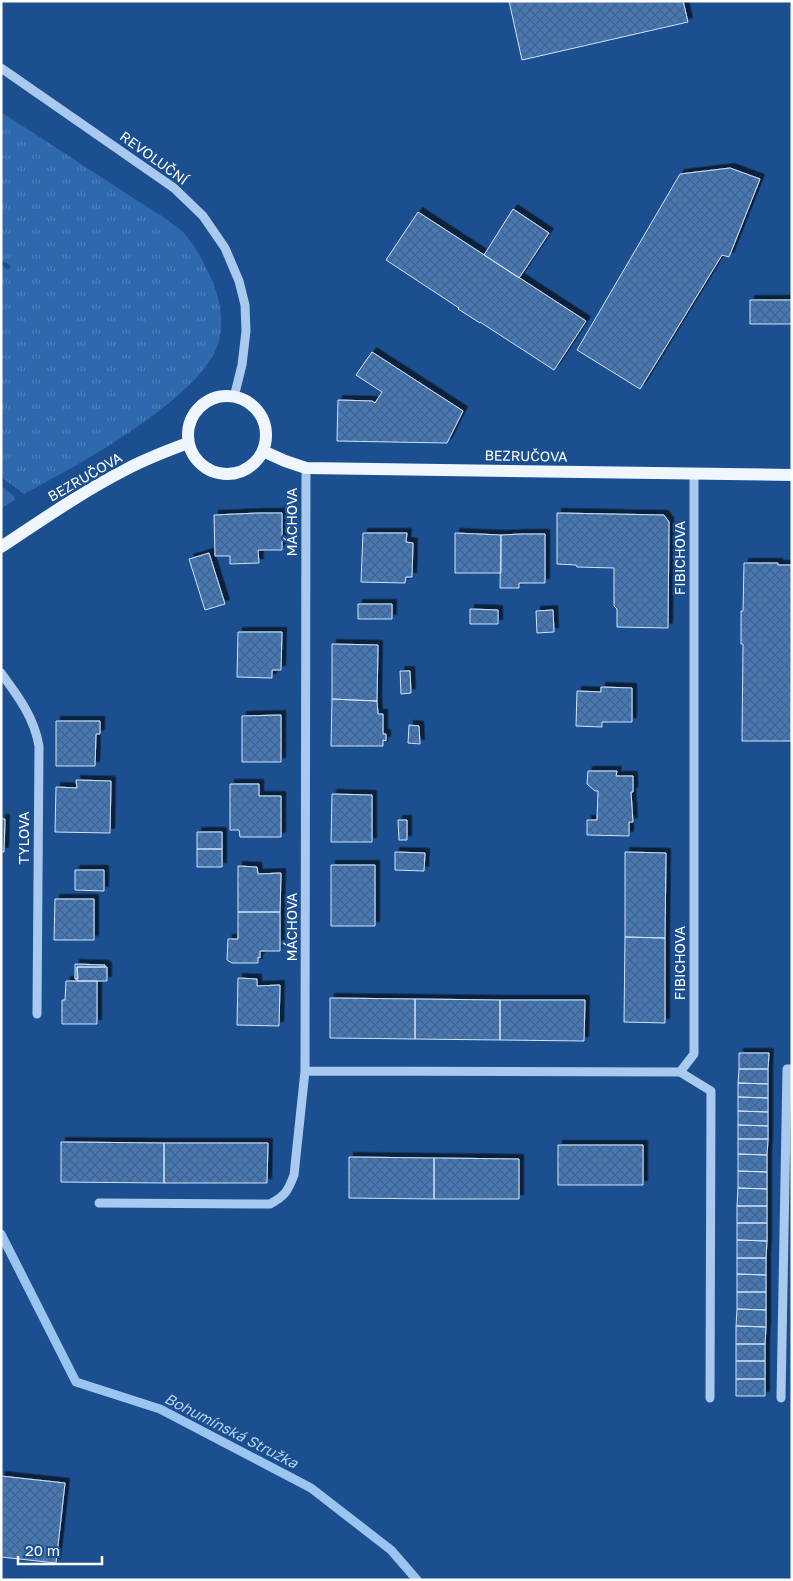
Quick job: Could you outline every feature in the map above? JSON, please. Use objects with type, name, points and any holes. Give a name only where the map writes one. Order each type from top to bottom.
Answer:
[{"type":"main road","points":[[219,397],[234,397],[247,402],[258,411],[264,423],[266,437],[263,450],[255,462],[244,470],[230,474],[216,473],[203,467],[194,456],[188,443],[188,428],[194,414],[205,403],[219,397]]},
{"type":"main road","name":"BEZRUČOVA","points":[[1,547],[79,496],[125,470],[156,455],[188,443]]},
{"type":"main road","name":"BEZRUČOVA","points":[[263,450],[285,461],[306,468],[792,475]]},
{"type":"street","name":"REVOLUČNÍ","points":[[1,68],[174,188],[203,216],[225,248],[239,281],[244,305],[246,331],[242,365],[234,397]]},
{"type":"street","name":"MÁCHOVA","points":[[99,1203],[270,1204],[281,1198],[288,1190],[294,1176],[305,1071],[306,468]]},
{"type":"street","name":"FIBICHOVA","points":[[680,1072],[694,1054],[694,474]]},
{"type":"street","name":"TYLOVA","points":[[1,673],[30,717],[39,746],[37,1014]]},
{"type":"street","points":[[781,1398],[787,1301],[787,1069],[792,1069]]},
{"type":"street","points":[[305,1071],[680,1072],[711,1091],[710,1398]]},
{"type":"green space","points":[[1,112],[158,213],[183,233],[197,251],[211,278],[219,302],[221,319],[218,344],[207,365],[187,387],[162,409],[133,430],[73,467],[24,494],[1,477],[1,265],[8,270],[11,266],[1,260]]},
{"type":"green space","points":[[1,486],[14,496],[15,500],[1,508]]},
{"type":"building","points":[[509,1],[683,1],[688,22],[522,60]]},
{"type":"building","points":[[730,168],[760,179],[729,257],[722,255],[640,389],[577,350],[680,174]]},
{"type":"building","points":[[513,209],[549,233],[519,278],[484,255]]},
{"type":"building","points":[[418,212],[586,321],[554,370],[458,309],[386,260]]},
{"type":"building","points":[[750,300],[792,300],[792,324],[750,324]]},
{"type":"building","points":[[372,352],[463,411],[447,443],[337,441],[338,400],[372,401],[375,403],[382,392],[356,375]]},
{"type":"building","points":[[282,513],[282,550],[258,550],[259,563],[230,564],[230,556],[215,556],[214,515]]},
{"type":"building","points":[[557,513],[664,515],[669,522],[668,628],[617,627],[617,609],[614,606],[614,568],[577,567],[576,565],[557,564]]},
{"type":"building","points":[[363,533],[407,533],[406,542],[413,543],[412,577],[406,577],[405,583],[361,582]]},
{"type":"building","points":[[455,533],[501,535],[501,573],[455,573]]},
{"type":"building","points":[[545,534],[545,583],[519,583],[519,588],[500,588],[501,535]]},
{"type":"building","points":[[209,553],[225,604],[205,610],[189,559]]},
{"type":"building","points":[[744,563],[792,565],[791,741],[742,741],[743,644],[741,644],[741,611],[743,611]]},
{"type":"building","points":[[358,604],[392,604],[392,619],[358,619]]},
{"type":"building","points":[[470,609],[498,610],[498,624],[470,624]]},
{"type":"building","points":[[553,610],[554,632],[537,633],[536,611]]},
{"type":"building","points":[[238,632],[282,632],[281,670],[272,670],[272,678],[237,677]]},
{"type":"building","points":[[332,644],[378,645],[377,701],[332,699]]},
{"type":"building","points":[[400,671],[410,671],[411,693],[401,694]]},
{"type":"building","points":[[601,687],[632,688],[632,722],[602,722],[602,727],[576,726],[577,691],[601,692]]},
{"type":"building","points":[[332,699],[377,701],[378,714],[383,714],[383,734],[386,734],[386,741],[383,740],[383,746],[331,746]]},
{"type":"building","points":[[281,715],[281,762],[242,762],[242,716]]},
{"type":"building","points":[[56,721],[100,721],[100,734],[96,734],[95,766],[56,766]]},
{"type":"building","points":[[409,725],[419,726],[420,744],[408,743]]},
{"type":"building","points":[[588,771],[617,771],[616,776],[633,776],[633,792],[631,792],[633,822],[629,822],[629,836],[587,835],[587,820],[597,820],[598,791],[595,791],[587,784]]},
{"type":"building","points":[[76,780],[111,781],[110,833],[55,832],[56,787],[77,788]]},
{"type":"building","points":[[230,784],[259,784],[259,796],[281,796],[281,837],[240,837],[239,830],[230,830]]},
{"type":"building","points":[[332,794],[372,795],[372,842],[331,842]]},
{"type":"building","points":[[1,819],[5,819],[4,852],[1,852]]},
{"type":"building","points":[[398,820],[407,820],[407,840],[399,840]]},
{"type":"building","points":[[197,832],[222,832],[222,849],[197,849]]},
{"type":"building","points":[[197,849],[222,849],[222,867],[197,867]]},
{"type":"building","points":[[395,852],[425,853],[424,871],[395,870]]},
{"type":"building","points":[[625,852],[666,853],[665,938],[625,937]]},
{"type":"building","points":[[331,865],[375,865],[375,926],[331,926]]},
{"type":"building","points":[[238,866],[257,867],[258,874],[281,873],[280,912],[238,912]]},
{"type":"building","points":[[75,870],[104,870],[104,891],[75,890]]},
{"type":"building","points":[[55,899],[94,899],[94,940],[54,940]]},
{"type":"building","points":[[238,912],[280,912],[280,951],[260,951],[258,963],[232,963],[227,960],[228,939],[238,939]]},
{"type":"building","points":[[625,937],[665,938],[665,1023],[624,1022]]},
{"type":"building","points":[[75,964],[105,965],[105,967],[77,967],[78,979],[75,979]]},
{"type":"building","points":[[77,967],[107,967],[107,981],[77,981]]},
{"type":"building","points":[[238,978],[257,979],[257,986],[280,985],[279,1026],[237,1025]]},
{"type":"building","points":[[66,981],[97,981],[97,1024],[62,1024],[62,1000],[65,1000]]},
{"type":"building","points":[[330,998],[415,999],[415,1039],[330,1038]]},
{"type":"building","points":[[415,999],[500,1000],[500,1040],[415,1039]]},
{"type":"building","points":[[500,1000],[585,1000],[584,1041],[500,1040]]},
{"type":"building","points":[[739,1053],[769,1053],[768,1069],[739,1069]]},
{"type":"building","points":[[739,1069],[768,1069],[768,1084],[738,1083]]},
{"type":"building","points":[[738,1083],[768,1084],[768,1098],[738,1097]]},
{"type":"building","points":[[738,1097],[768,1098],[768,1112],[738,1111]]},
{"type":"building","points":[[738,1111],[768,1112],[768,1126],[738,1125]]},
{"type":"building","points":[[738,1125],[768,1126],[768,1139],[738,1139]]},
{"type":"building","points":[[738,1139],[768,1139],[767,1155],[738,1154]]},
{"type":"building","points":[[61,1142],[164,1143],[164,1183],[61,1182]]},
{"type":"building","points":[[164,1143],[268,1143],[267,1183],[164,1183]]},
{"type":"building","points":[[558,1145],[643,1145],[643,1185],[558,1185]]},
{"type":"building","points":[[738,1154],[767,1155],[767,1172],[738,1171]]},
{"type":"building","points":[[349,1157],[434,1158],[434,1199],[349,1198]]},
{"type":"building","points":[[434,1158],[519,1159],[519,1199],[434,1199]]},
{"type":"building","points":[[738,1171],[767,1172],[767,1189],[738,1188]]},
{"type":"building","points":[[738,1188],[767,1189],[767,1206],[737,1206]]},
{"type":"building","points":[[737,1206],[767,1206],[767,1223],[737,1223]]},
{"type":"building","points":[[737,1223],[767,1223],[767,1241],[737,1240]]},
{"type":"building","points":[[737,1240],[767,1241],[766,1258],[737,1258]]},
{"type":"building","points":[[737,1258],[766,1258],[766,1275],[737,1274]]},
{"type":"building","points":[[737,1274],[766,1275],[766,1292],[737,1292]]},
{"type":"building","points":[[737,1292],[766,1292],[766,1310],[737,1309]]},
{"type":"building","points":[[737,1309],[766,1310],[766,1327],[736,1326]]},
{"type":"building","points":[[736,1326],[766,1327],[765,1344],[736,1344]]},
{"type":"building","points":[[736,1344],[765,1344],[765,1361],[736,1361]]},
{"type":"building","points":[[736,1361],[765,1361],[765,1379],[736,1379]]},
{"type":"building","points":[[736,1379],[765,1379],[765,1396],[736,1396]]},
{"type":"building","points":[[1,1476],[65,1483],[56,1563],[1,1557]]},
{"type":"waterway","name":"Bohumínská Stružka","points":[[1,1234],[76,1382],[160,1409],[311,1488],[391,1550],[417,1580]]}]
